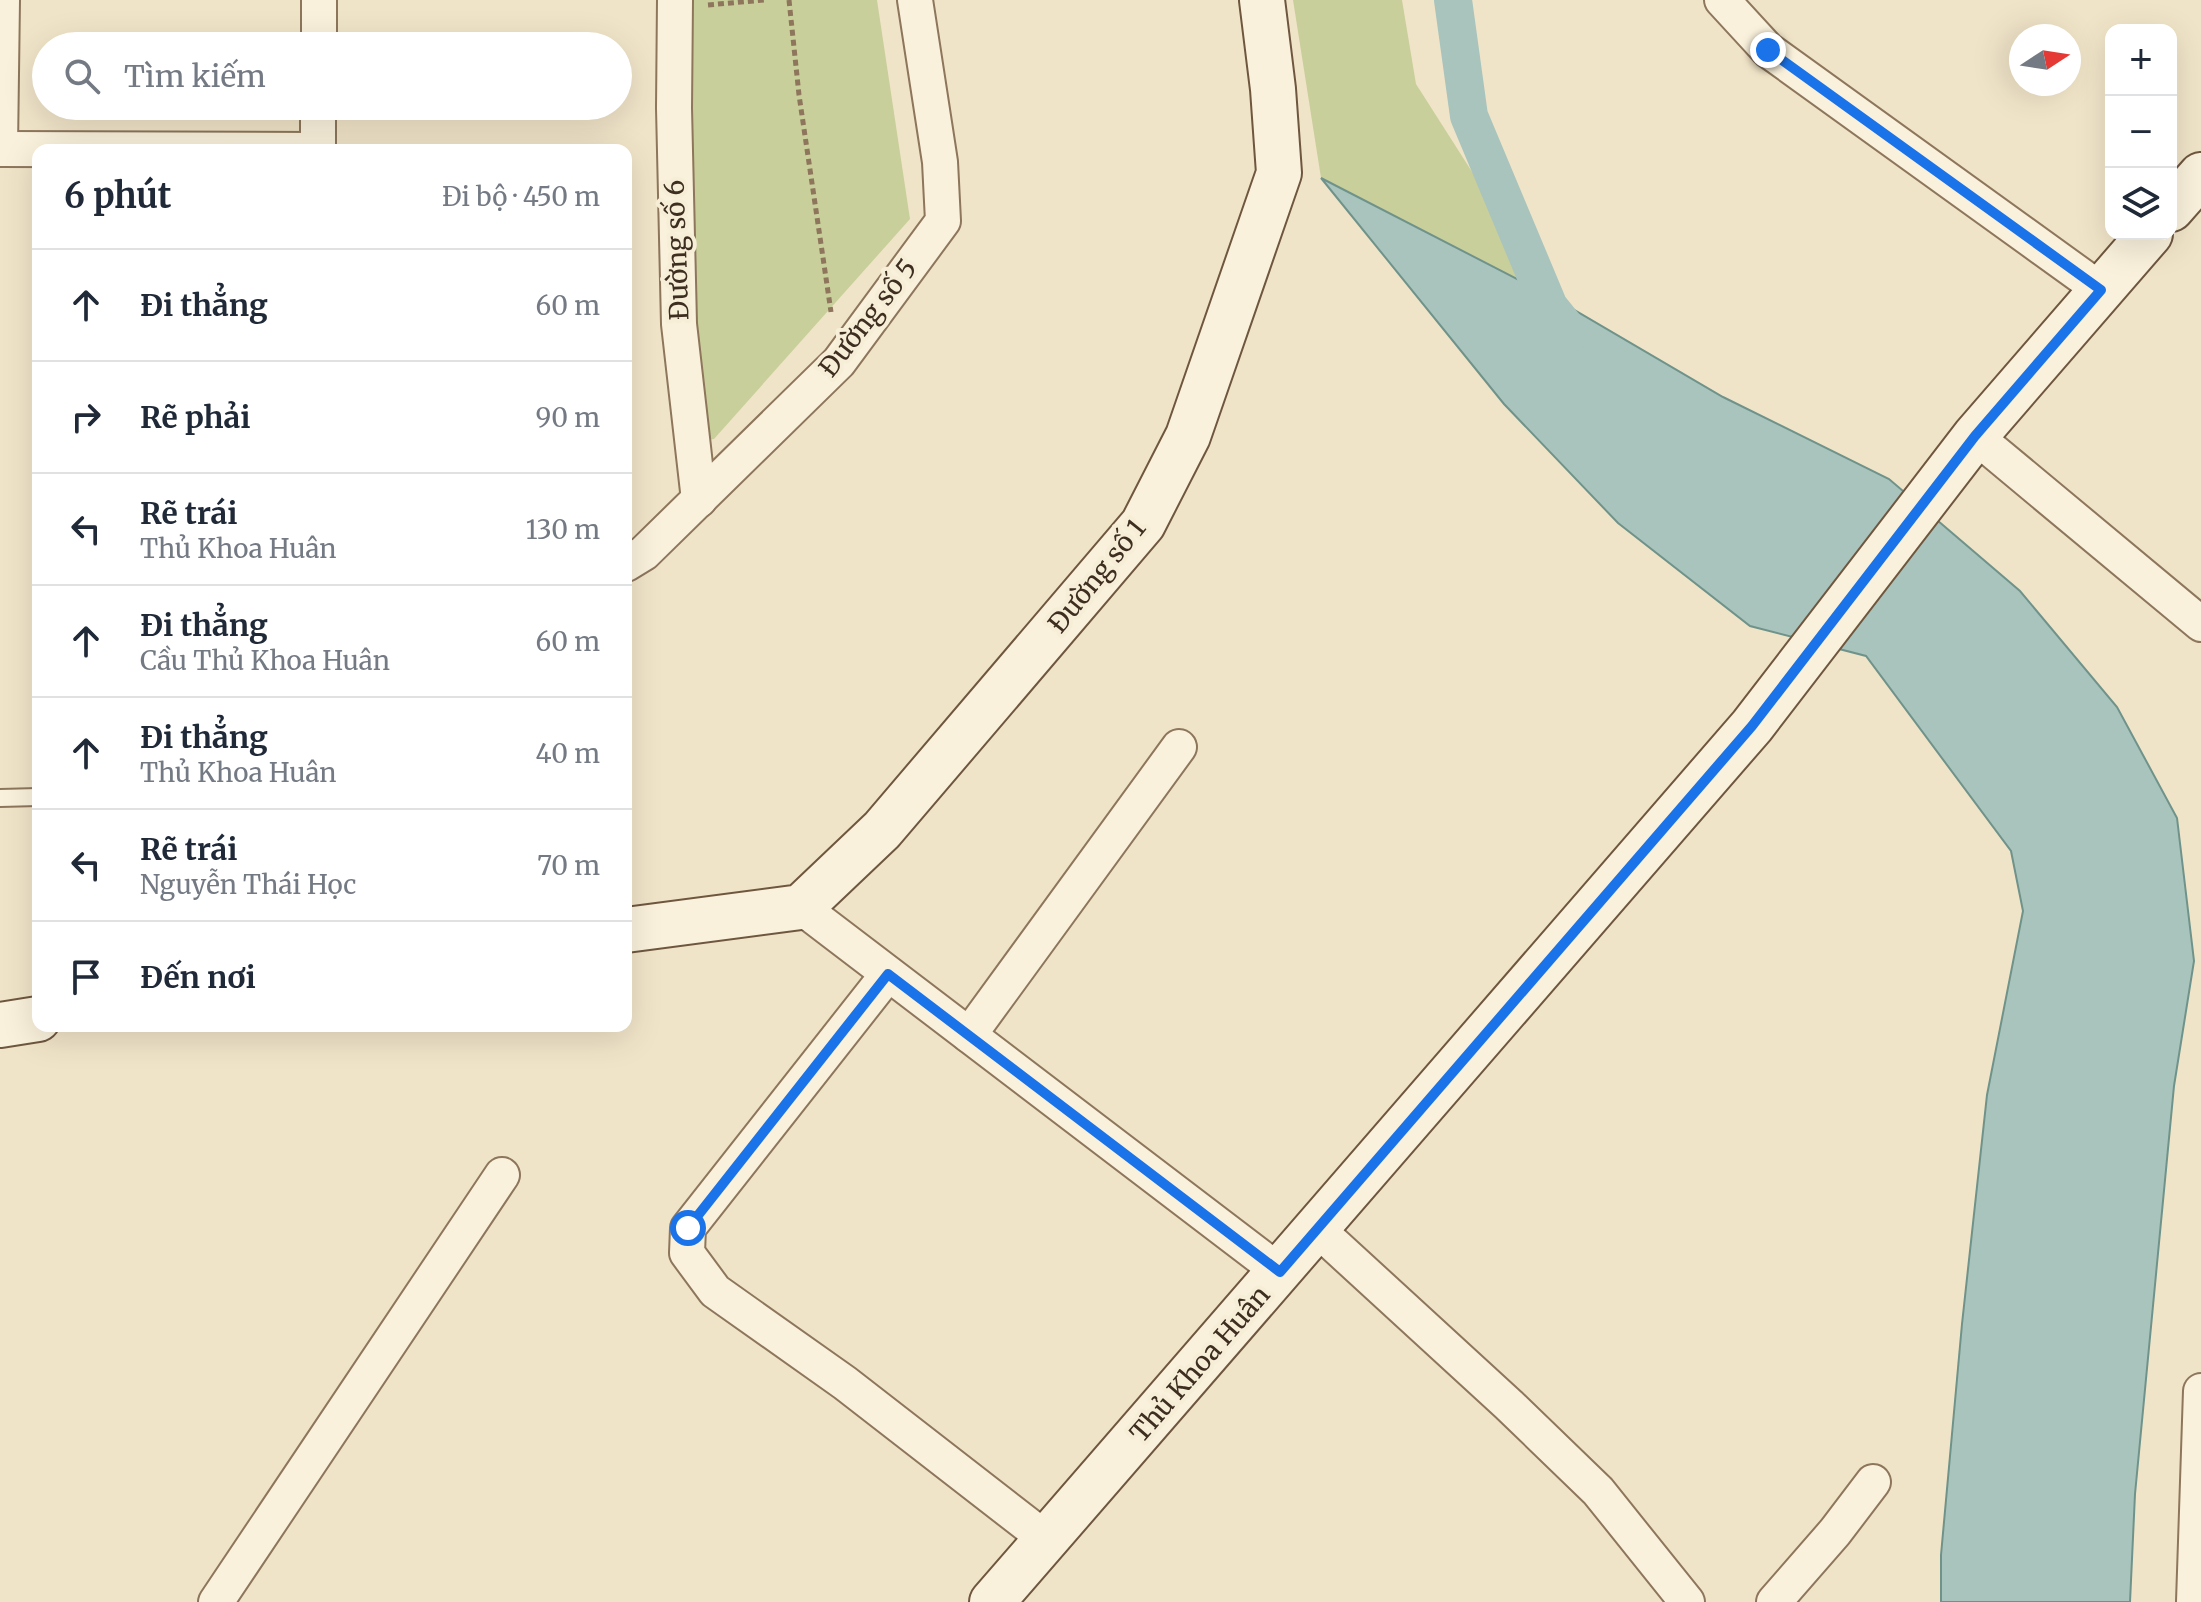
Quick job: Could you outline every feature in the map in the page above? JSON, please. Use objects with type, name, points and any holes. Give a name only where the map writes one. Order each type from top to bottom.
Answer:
[{"type":"main road","name":"Đường số 1","points":[[801,907],[882,830],[1143,524],[1188,436],[1279,173],[1262,0]]},
{"type":"main road","points":[[2177,202],[2201,175]]},
{"type":"main road","points":[[1964,451],[2145,240]]},
{"type":"main road","name":"Thủ Khoa Huân","points":[[992,1602],[1752,726],[1964,451]]},
{"type":"main road","points":[[632,929],[801,907]]},
{"type":"main road","points":[[0,1025],[32,1020]]},
{"type":"street","points":[[2,0],[0,148],[32,148]]},
{"type":"street","points":[[319,0],[319,32]]},
{"type":"street","name":"Đường số 5","points":[[632,560],[644,553],[839,362],[943,221],[940,162],[915,0]]},
{"type":"street","points":[[1729,3],[1768,50],[2101,290]]},
{"type":"street","name":"Đường số 6","points":[[675,4],[679,324],[699,500]]},
{"type":"street","points":[[318,120],[318,144]]},
{"type":"street","points":[[1964,451],[2201,624]]},
{"type":"street","points":[[969,1035],[1179,747]]},
{"type":"street","points":[[801,907],[1280,1272]]},
{"type":"street","points":[[888,974],[688,1228],[687,1253],[715,1291],[845,1383],[1046,1539]]},
{"type":"street","points":[[216,1602],[502,1175]]},
{"type":"street","points":[[1316,1228],[1598,1491],[1687,1602]]},
{"type":"street","points":[[2194,1602],[2201,1391]]},
{"type":"street","points":[[1774,1602],[1835,1532],[1873,1482]]},
{"type":"lane","points":[[0,798],[32,797]]},
{"type":"path","points":[[675,4],[764,0]]},
{"type":"path","points":[[789,0],[799,95],[839,362]]},
{"type":"green space","points":[[683,0],[877,0],[910,219],[714,439],[687,443]]},
{"type":"green space","points":[[1293,0],[1402,0],[1416,84],[1552,297],[1321,178]]},
{"type":"water","points":[[1321,178],[1552,297],[1723,397],[1889,479],[2020,591],[2117,707],[2177,818],[2194,961],[2174,1086],[2135,1494],[2130,1602],[1941,1602],[1941,1555],[1987,1095],[2023,911],[2011,851],[1866,656],[1750,626],[1618,523],[1504,404]]},
{"type":"waterway","points":[[1453,0],[1469,116],[1549,307],[1570,333]]},
{"type":"route","points":[[688,1228],[888,974],[1280,1272],[1752,726],[1975,436],[2101,290],[1768,50]]}]
